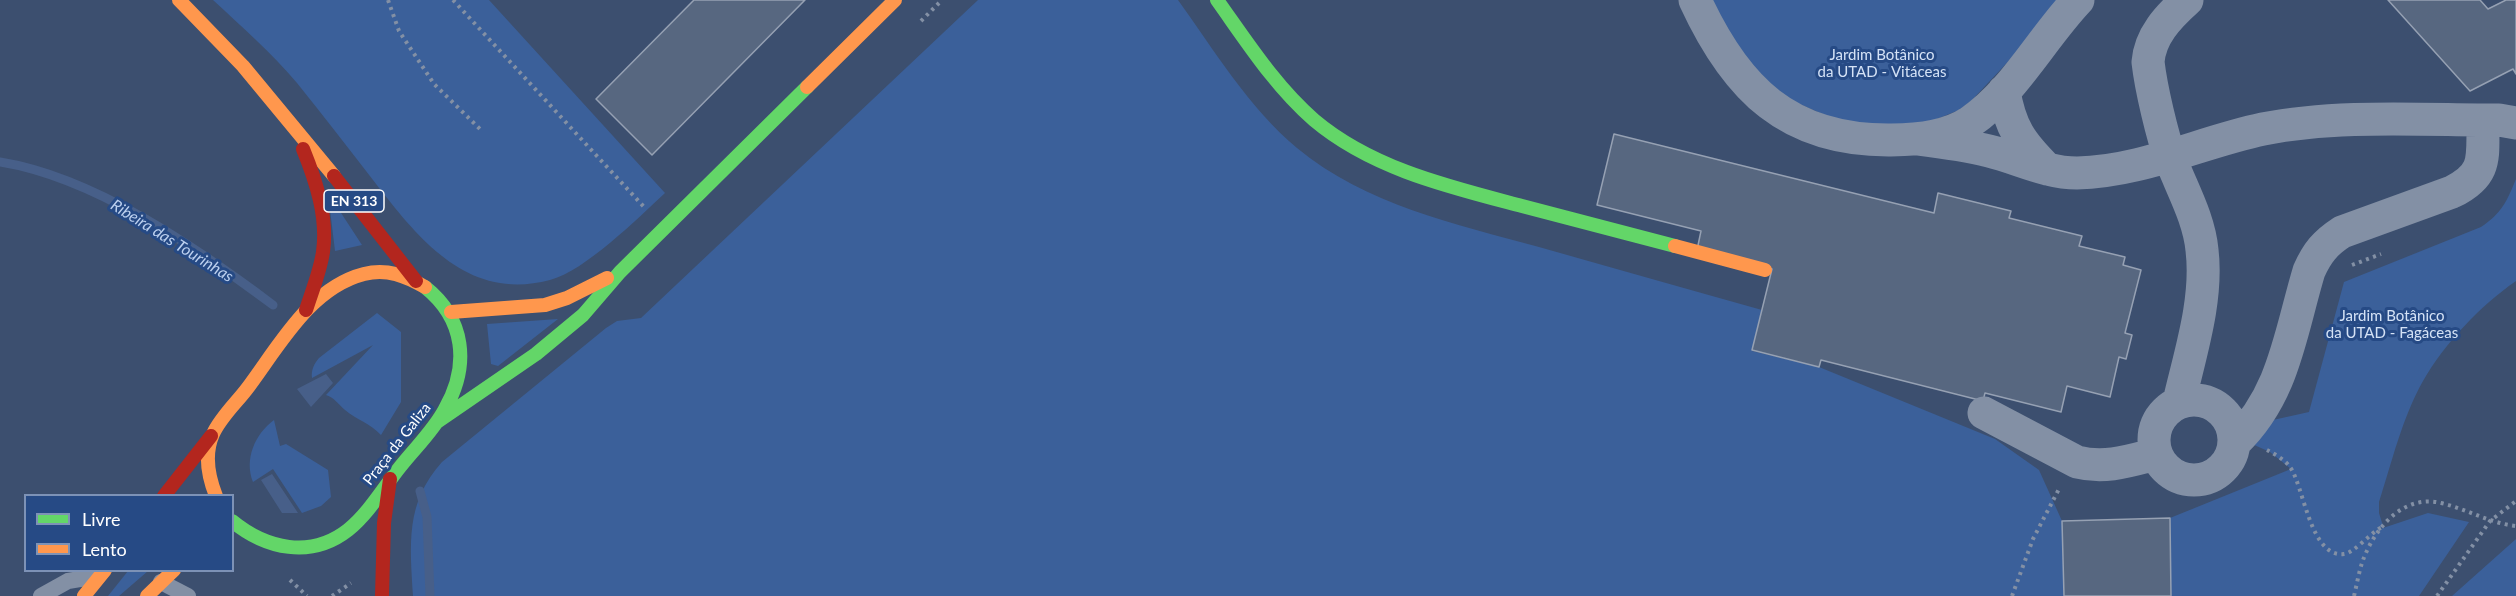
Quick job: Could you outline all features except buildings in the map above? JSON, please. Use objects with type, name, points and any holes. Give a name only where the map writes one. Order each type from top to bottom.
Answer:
[{"type":"main road","name":"EN 313","points":[[179,0],[225,44],[292,122],[416,280]]},
{"type":"main road","points":[[437,422],[493,385],[588,311],[604,295],[620,272],[895,0]]},
{"type":"main road","points":[[1217,0],[1290,96],[1332,133],[1369,154],[1444,185],[1766,270]]},
{"type":"main road","name":"EN 313","points":[[292,122],[311,170],[322,226],[323,249],[306,310]]},
{"type":"main road","name":"Praça da Galiza","points":[[216,494],[207,474],[208,449],[214,432],[306,310],[333,287],[356,276],[390,272],[416,280],[442,300],[451,312],[460,340],[460,366],[452,397],[437,422],[357,520],[336,538],[326,543],[297,549],[280,548],[245,532],[234,523]]},
{"type":"main road","points":[[451,312],[545,304],[567,298],[620,272]]},
{"type":"main road","name":"EN 313","points":[[165,494],[214,432]]},
{"type":"main road","name":"EN 313","points":[[382,596],[381,534],[384,504],[390,479]]},
{"type":"main road","points":[[242,543],[261,540]]},
{"type":"main road","points":[[147,596],[176,592],[174,572]]},
{"type":"main road","points":[[84,596],[103,573]]},
{"type":"street","points":[[1695,0],[1731,65],[1761,98],[1798,121],[1836,135],[1873,140],[1917,139],[1939,135],[1967,123],[2004,91],[2078,0]]},
{"type":"street","points":[[2179,402],[2202,292],[2204,271],[2197,225],[2170,156],[2149,72],[2149,52],[2158,32],[2187,0]]},
{"type":"street","points":[[2004,91],[2014,131],[2047,169]]},
{"type":"street","points":[[1917,139],[1988,150],[2047,169],[2086,172],[2170,156],[2248,132],[2299,124],[2393,119],[2483,120],[2516,123]]},
{"type":"street","points":[[2235,442],[2259,416],[2274,390],[2309,271],[2317,254],[2327,242],[2342,232],[2442,196],[2468,184],[2478,174],[2482,159],[2483,120]]},
{"type":"street","points":[[2196,399],[2219,408],[2234,429],[2235,442],[2232,455],[2214,476],[2200,480],[2187,480],[2174,475],[2163,466],[2156,454],[2153,441],[2155,427],[2162,415],[2179,402],[2196,399]]},
{"type":"street","points":[[1984,413],[2077,462],[2104,467],[2156,454]]},
{"type":"lane","points":[[41,596],[68,581],[103,573]]},
{"type":"path","points":[[388,0],[399,31],[434,84],[480,129]]},
{"type":"path","points":[[453,0],[631,193]]},
{"type":"path","points":[[2344,269],[2392,250]]},
{"type":"path","points":[[2235,442],[2252,444],[2288,464],[2297,478],[2310,522],[2318,536],[2334,552],[2344,554],[2353,550],[2367,536],[2383,526]]},
{"type":"path","points":[[2012,596],[2033,539],[2054,496],[2077,462]]},
{"type":"path","points":[[2354,596],[2362,562],[2370,545],[2383,526],[2398,511],[2426,501],[2457,508],[2490,521],[2516,526]]},
{"type":"path","points":[[2437,596],[2490,521],[2516,501]]},
{"type":"green space","points":[[213,0],[489,0],[665,193],[595,255],[564,275],[550,280],[520,284],[494,282],[469,273],[447,260],[408,223],[287,72]]},
{"type":"green space","points":[[978,0],[1178,0],[1233,78],[1263,115],[1297,148],[1324,168],[1352,184],[1444,221],[1762,310],[1752,351],[1819,367],[1995,439],[2039,470],[2062,521],[2064,596],[413,596],[412,525],[421,493],[442,462],[606,328],[617,321],[641,318]]},
{"type":"green space","name":"Jardim Botânico da UTAD - Vitáceas","points":[[1708,0],[2061,0],[2019,50],[1971,101],[1959,110],[1927,123],[1883,127],[1834,119],[1788,99],[1748,67]]},
{"type":"green space","name":"Jardim Botânico da UTAD - Fagáceas","points":[[2516,179],[2516,281],[2464,326],[2423,381],[2403,425],[2379,502],[2379,513],[2383,526],[2380,529],[2428,513],[2469,522],[2419,596],[2171,596],[2170,518],[2291,469],[2270,452],[2252,444],[2273,420],[2309,412],[2344,282],[2481,227],[2503,206]]},
{"type":"green space","points":[[328,193],[362,245],[335,251]]},
{"type":"green space","points":[[377,313],[401,332],[401,402],[381,435],[326,395],[373,345],[312,378],[313,367],[319,358]]},
{"type":"green space","points":[[558,319],[498,366],[491,364],[487,324]]},
{"type":"green space","points":[[274,420],[280,446],[286,444],[328,470],[331,497],[321,506],[302,513],[273,469],[253,482],[250,465],[253,448],[261,432]]},
{"type":"green space","points":[[2516,539],[2516,596],[2452,596]]},
{"type":"green space","points":[[127,572],[147,572],[119,596],[108,596]]},
{"type":"shaded area","points":[[326,374],[333,383],[311,407],[297,389]]},
{"type":"shaded area","points":[[272,474],[298,513],[282,513],[261,480]]},
{"type":"waterway","name":"Ribeira das Tourinhas","points":[[0,162],[36,170],[108,199],[178,239],[273,305]]},
{"type":"waterway","name":"Ribeira das Tourinhas","points":[[420,491],[427,517],[430,596]]},
{"type":"traffic: fast","points":[[1217,0],[1262,63],[1300,107],[1337,137],[1361,151],[1386,164],[1440,183],[1675,246]]},
{"type":"traffic: fast","points":[[437,422],[536,354],[583,315],[620,272],[807,87]]},
{"type":"traffic: fast","points":[[234,523],[245,531],[274,544],[304,547],[319,545],[334,539],[356,523],[369,508],[441,417],[458,376],[460,360],[455,328],[449,313],[425,287]]},
{"type":"traffic: slow","points":[[179,0],[243,66],[334,176]]},
{"type":"traffic: slow","points":[[807,87],[895,0]]},
{"type":"traffic: slow","points":[[1675,246],[1765,270]]},
{"type":"traffic: slow","points":[[215,494],[208,457],[210,442],[216,428],[296,322],[311,306],[344,281],[372,272],[396,274],[425,287]]},
{"type":"traffic: slow","points":[[451,312],[545,305],[567,298],[607,278]]},
{"type":"traffic: slow","points":[[84,596],[103,572]]},
{"type":"traffic: slow","points":[[147,596],[172,572]]},
{"type":"traffic: jam","points":[[303,149],[320,199],[324,226],[320,267],[306,310]]},
{"type":"traffic: jam","points":[[334,176],[416,281]]},
{"type":"traffic: jam","points":[[166,494],[211,436]]},
{"type":"traffic: jam","points":[[382,596],[384,523],[390,479]]}]
